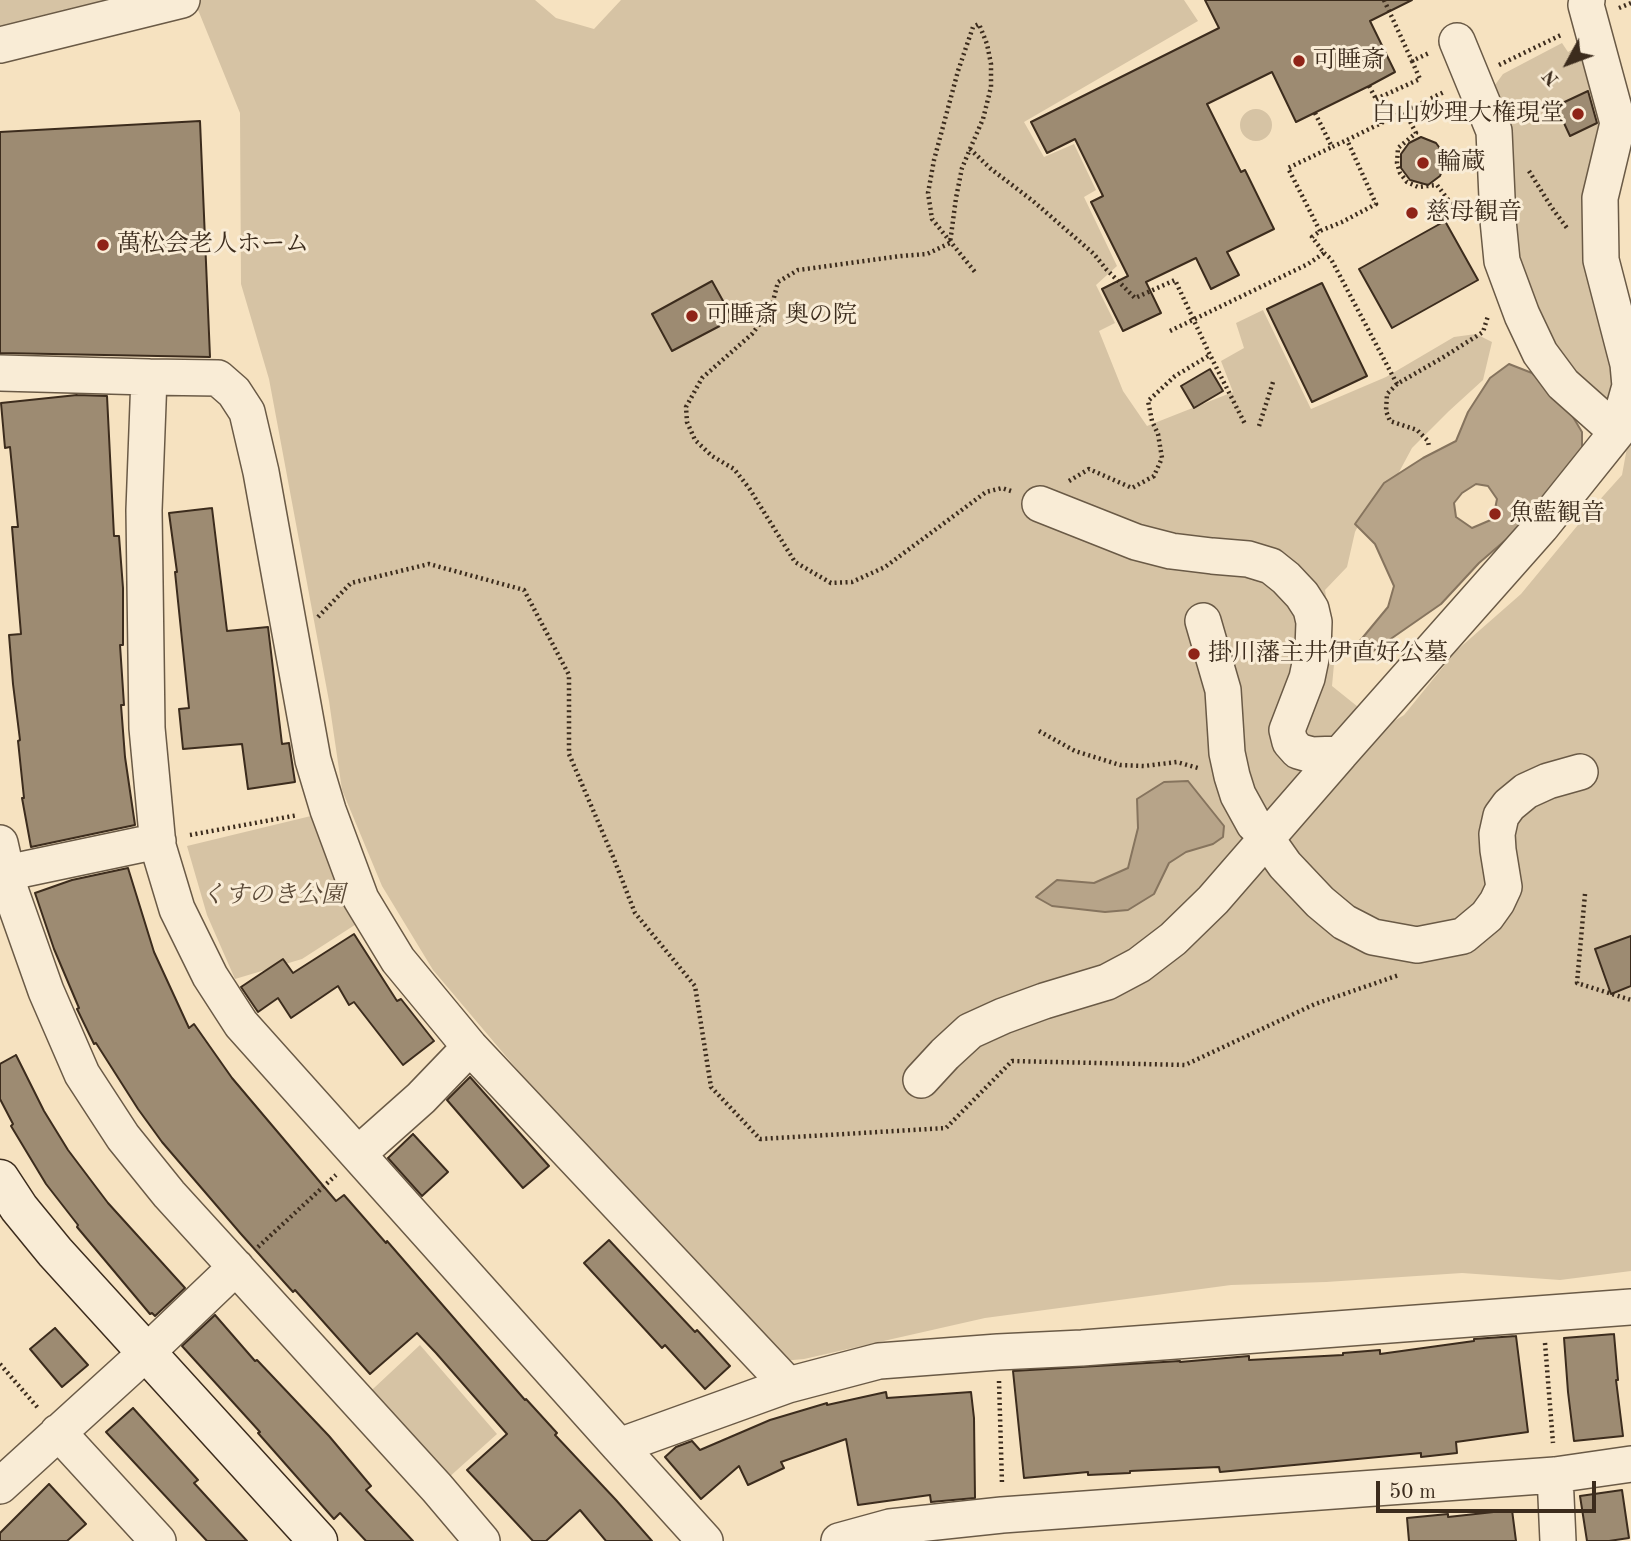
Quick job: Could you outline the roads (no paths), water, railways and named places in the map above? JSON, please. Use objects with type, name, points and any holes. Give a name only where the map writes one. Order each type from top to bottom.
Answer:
[{"type":"street","points":[[0,46],[182,0]]},
{"type":"street","points":[[921,1080],[970,1031],[1044,1001],[1107,982],[1139,965],[1173,939],[1213,900],[1542,527],[1617,432],[1630,386],[1628,364],[1601,260],[1600,198],[1618,123],[1586,5],[1587,0]]},
{"type":"street","points":[[1457,41],[1494,131],[1502,261],[1522,315],[1540,353],[1563,384],[1617,432]]},
{"type":"street","points":[[0,373],[218,378],[234,392],[247,412],[261,472],[313,760],[328,810],[361,899],[398,960],[470,1047],[788,1385]]},
{"type":"street","points":[[149,377],[144,510],[147,728],[158,841],[177,909],[210,975],[241,1024],[705,1541]]},
{"type":"street","points":[[1040,504],[1136,542],[1171,551],[1248,559],[1271,566],[1286,578],[1302,595],[1311,610],[1314,622],[1313,649],[1307,678],[1287,730],[1290,742],[1298,751],[1312,755],[1340,754]]},
{"type":"street","points":[[1203,621],[1223,690],[1227,753],[1238,795],[1254,824],[1285,865],[1320,902],[1344,922],[1373,937],[1417,945],[1464,936],[1487,916],[1504,887],[1497,842],[1501,816],[1509,805],[1526,791],[1548,781],[1580,772]]},
{"type":"street","points":[[158,841],[3,858],[11,892],[46,991],[82,1074],[123,1137],[169,1194],[482,1541]]},
{"type":"street","points":[[358,1154],[421,1098],[470,1047]]},
{"type":"street","points":[[0,1178],[19,1208],[55,1252],[318,1541]]},
{"type":"street","points":[[0,1486],[236,1267]]},
{"type":"street","points":[[620,1446],[788,1385],[879,1361],[1631,1307]]},
{"type":"street","points":[[58,1432],[158,1541]]},
{"type":"street","points":[[839,1541],[890,1527],[1002,1515],[1555,1475],[1631,1464]]},
{"type":"street","points":[[1555,1475],[1558,1541]]},
{"type":"place","name":"可睡斎","points":[[1299,61]]},
{"type":"place","name":"白山妙理大権現堂","points":[[1578,114]]},
{"type":"place","name":"輪蔵","points":[[1423,163]]},
{"type":"place","name":"慈母観音","points":[[1412,213]]},
{"type":"place","name":"萬松会老人ホーム","points":[[103,245]]},
{"type":"place","name":"可睡斎 奥の院","points":[[692,316]]},
{"type":"place","name":"魚藍観音","points":[[1495,514]]},
{"type":"place","name":"掛川藩主井伊直好公墓","points":[[1194,654]]},
{"type":"park label","name":"くすのき公園","points":[[273,896]]}]
